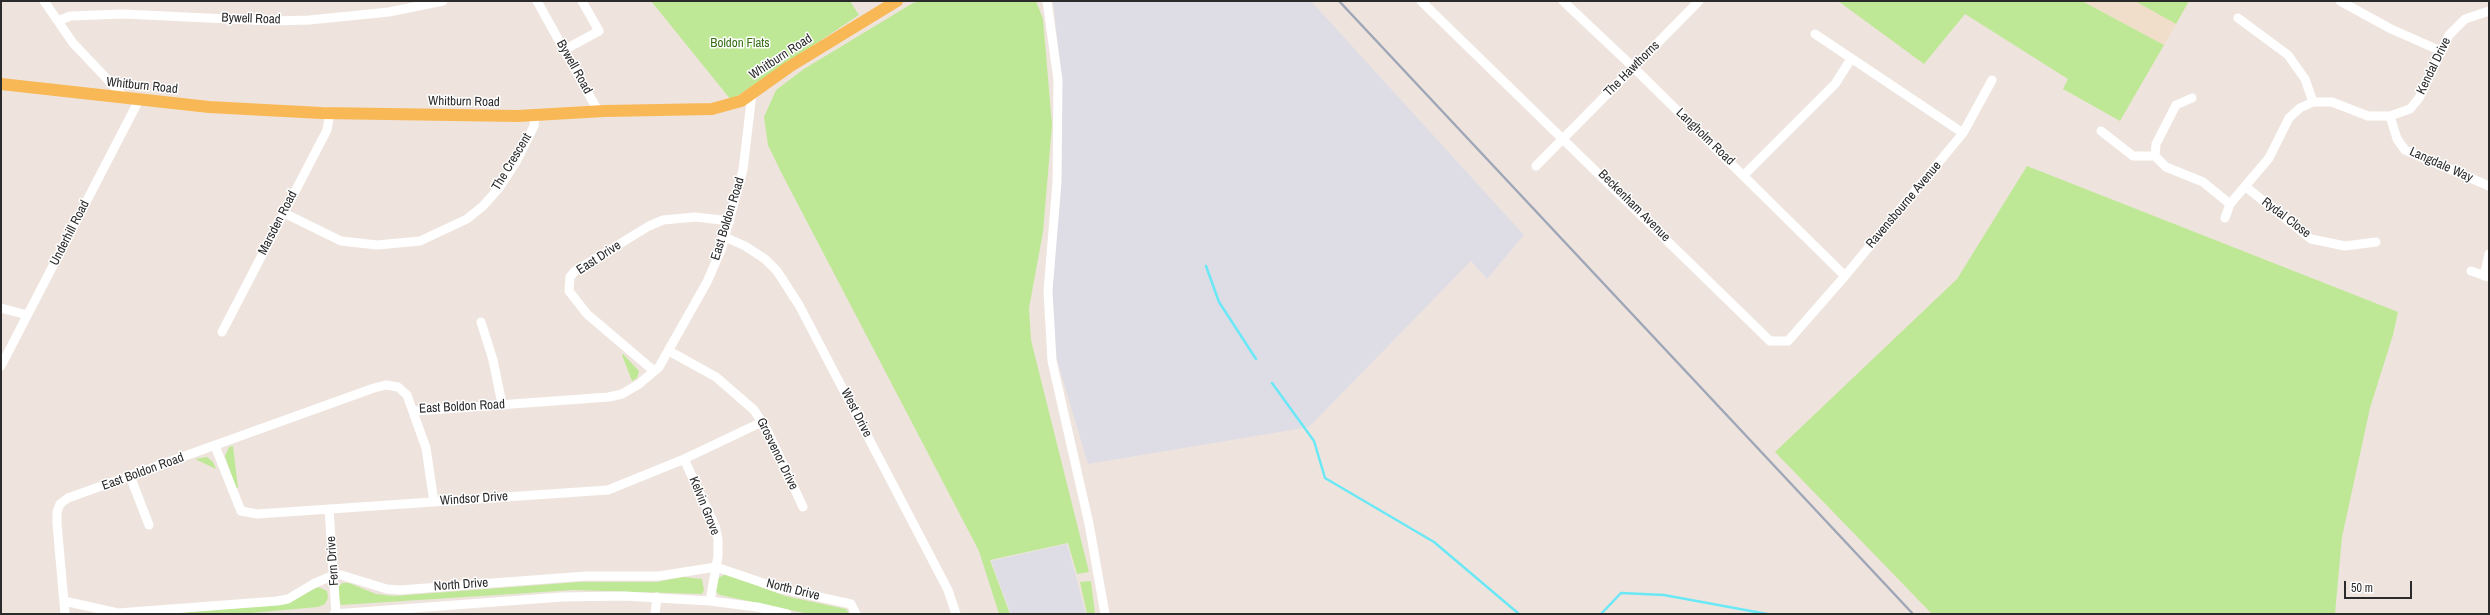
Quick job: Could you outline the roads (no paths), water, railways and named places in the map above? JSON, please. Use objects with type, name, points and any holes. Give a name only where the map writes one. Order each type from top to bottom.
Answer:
[{"type":"main road","name":"Whitburn Road","points":[[1,84],[209,107],[330,113],[535,115],[712,109],[741,101],[789,67],[897,1]]},
{"type":"street","points":[[44,1],[73,43],[125,98]]},
{"type":"street","name":"Bywell Road","points":[[58,21],[70,16],[123,14],[271,21],[309,20],[389,12],[444,1]]},
{"type":"street","name":"Bywell Road","points":[[537,1],[598,112]]},
{"type":"street","points":[[564,50],[599,31],[582,1]]},
{"type":"street","points":[[1047,1],[1058,80],[1058,182],[1048,291],[1052,361],[1089,524],[1105,614]]},
{"type":"street","name":"Beckenham Avenue","points":[[1421,1],[1564,138],[1770,341],[1788,342],[1845,276]]},
{"type":"street","name":"Langholm Road","points":[[1563,1],[1744,175],[1845,276]]},
{"type":"street","name":"The Hawthorns","points":[[1536,166],[1699,1]]},
{"type":"street","points":[[2340,1],[2391,29],[2441,51]]},
{"type":"street","name":"Kendal Drive","points":[[2313,102],[2332,102],[2368,116],[2390,116],[2410,109],[2419,98],[2449,35],[2465,19],[2489,11]]},
{"type":"street","points":[[2225,218],[2230,204],[2246,187],[2269,158],[2289,118],[2300,108],[2313,102],[2305,79],[2288,55],[2238,18]]},
{"type":"street","points":[[1815,34],[1963,133]]},
{"type":"street","points":[[1744,175],[1835,84],[1851,59]]},
{"type":"street","name":"Ravensbourne Avenue","points":[[1845,276],[1963,133],[1992,80]]},
{"type":"street","name":"East Boldon Road","points":[[65,614],[57,512],[60,504],[68,498],[386,385],[398,387],[407,395],[415,411],[609,397],[622,394],[636,386],[654,371],[669,351],[707,282],[725,237],[743,170],[752,93]]},
{"type":"street","points":[[2155,156],[2156,144],[2176,105],[2192,98]]},
{"type":"street","name":"Underhill Road","points":[[1,366],[139,100]]},
{"type":"street","name":"Marsden Road","points":[[222,332],[327,130],[330,113]]},
{"type":"street","name":"The Crescent","points":[[284,213],[341,241],[377,245],[420,241],[467,219],[483,206],[499,188],[516,162],[534,126],[535,115]]},
{"type":"street","name":"Langdale Way","points":[[2390,116],[2397,139],[2405,150],[2489,186]]},
{"type":"street","points":[[2101,131],[2133,156],[2155,156],[2166,167],[2203,182],[2230,204]]},
{"type":"street","name":"Rydal Close","points":[[2246,187],[2311,239],[2345,246],[2376,242]]},
{"type":"street","name":"East Drive","points":[[654,371],[587,314],[569,291],[570,277],[575,271],[649,226],[663,220],[695,217],[730,221]]},
{"type":"street","name":"West Drive","points":[[725,237],[745,246],[765,259],[777,271],[799,305],[948,590],[956,614]]},
{"type":"street","points":[[2471,271],[2486,277],[2489,254]]},
{"type":"street","points":[[1,308],[27,315]]},
{"type":"street","points":[[481,322],[493,360],[502,404]]},
{"type":"street","name":"Grosvenor Drive","points":[[669,351],[716,377],[736,392],[754,410],[762,422],[803,507]]},
{"type":"street","points":[[415,411],[430,463],[434,502]]},
{"type":"street","name":"Windsor Drive","points":[[215,446],[242,511],[257,514],[608,490],[622,486],[684,459],[762,422]]},
{"type":"street","name":"Kelvin Grove","points":[[684,459],[714,526],[718,539],[716,568],[710,601]]},
{"type":"street","points":[[130,476],[149,525]]},
{"type":"street","name":"Fern Drive","points":[[328,509],[334,575],[335,614]]},
{"type":"street","name":"North Drive","points":[[334,575],[341,575],[387,589],[400,590],[586,576],[659,576],[716,568],[778,588],[851,604],[856,614]]},
{"type":"street","points":[[64,601],[118,613],[277,601],[288,599],[325,578],[334,575]]},
{"type":"street","points":[[655,614],[657,596]]},
{"type":"street","points":[[335,614],[390,612],[478,603],[562,597],[657,596],[757,607],[787,614]]},
{"type":"waterway","points":[[1206,266],[1219,302],[1256,359]]},
{"type":"waterway","points":[[1272,383],[1314,441],[1325,478],[1434,542],[1519,614]]},
{"type":"waterway","points":[[1601,614],[1621,593],[1664,595],[1767,614]]},
{"type":"railway","points":[[1339,1],[1913,614]]},
{"type":"park label","name":"Boldon Flats","points":[[740,44]]}]
